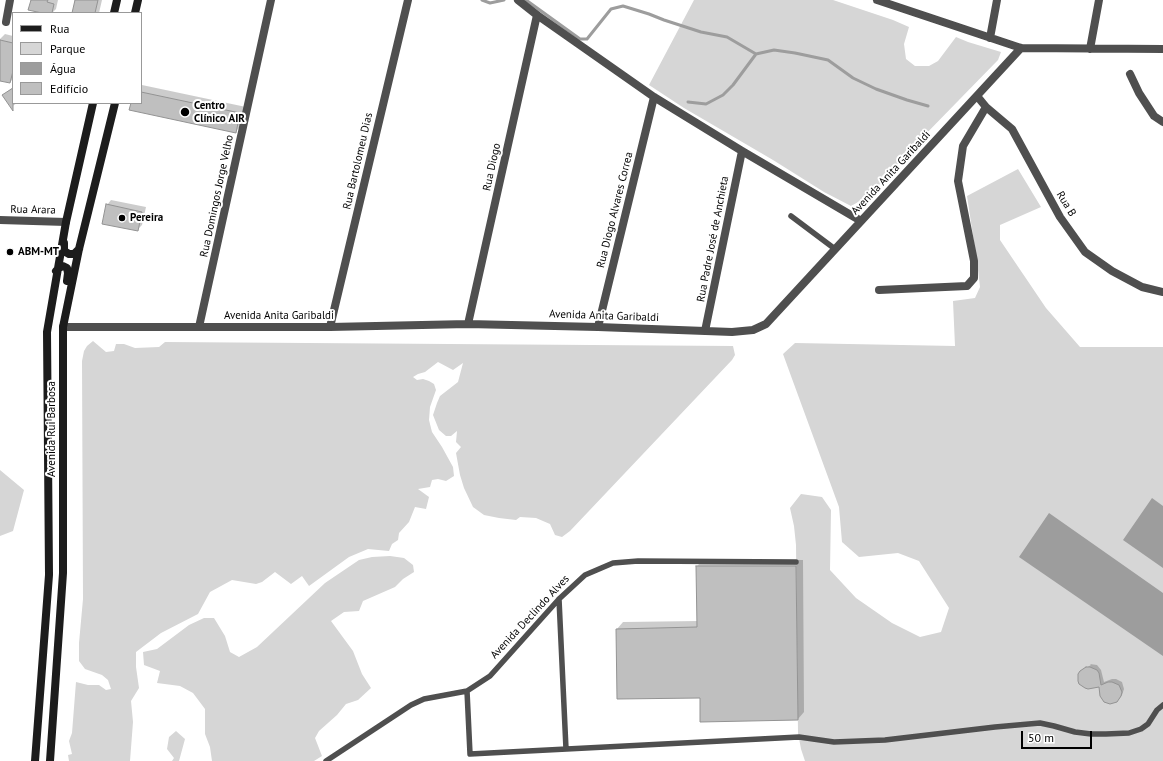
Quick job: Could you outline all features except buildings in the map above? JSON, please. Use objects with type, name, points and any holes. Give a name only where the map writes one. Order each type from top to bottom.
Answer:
[{"type":"main road","points":[[114,12],[117,0]]},
{"type":"main road","points":[[135,12],[138,0]]},
{"type":"main road","name":"Avenida Rui Barbosa","points":[[35,761],[49,575],[47,332],[56,271],[93,104]]},
{"type":"main road","name":"Avenida Rui Barbosa","points":[[50,761],[64,573],[63,327],[79,249],[115,104]]},
{"type":"main road","points":[[74,185],[63,247],[66,252],[72,255],[79,249]]},
{"type":"main road","points":[[56,271],[63,266],[68,270],[64,300],[65,314]]},
{"type":"street","points":[[6,22],[10,0]]},
{"type":"street","name":"Rua Domingos Jorge Velho","points":[[199,327],[271,0]]},
{"type":"street","name":"Rua Bartolomeu Dias","points":[[330,327],[408,0]]},
{"type":"street","points":[[518,0],[654,97],[861,221]]},
{"type":"street","points":[[877,0],[893,2],[1021,48],[1163,49]]},
{"type":"street","points":[[990,38],[997,0]]},
{"type":"street","points":[[1090,49],[1098,0]]},
{"type":"street","name":"Rua Diogo","points":[[468,324],[537,15]]},
{"type":"street","name":"Avenida Anita Garibaldi","points":[[63,327],[330,327],[468,324],[706,330],[732,332],[753,330],[766,324],[1021,48]]},
{"type":"street","points":[[1130,74],[1139,93],[1154,116],[1163,122]]},
{"type":"street","name":"Rua B","points":[[977,96],[986,108],[1012,129],[1060,217],[1085,252],[1112,271],[1142,287],[1163,292]]},
{"type":"street","name":"Rua Diogo Alvares Correa","points":[[598,327],[654,97]]},
{"type":"street","points":[[879,290],[967,286],[974,278],[974,261],[958,181],[962,146],[986,108]]},
{"type":"street","name":"Rua Padre José de Anchieta","points":[[706,330],[742,151]]},
{"type":"street","name":"Rua Arara","points":[[0,220],[66,222]]},
{"type":"lane","points":[[791,216],[835,249]]},
{"type":"lane","name":"Avenida Declindo Alves","points":[[326,761],[411,705],[424,699],[467,691],[490,676],[559,599],[585,575],[613,563],[638,561],[796,562]]},
{"type":"lane","points":[[559,599],[566,749]]},
{"type":"lane","points":[[467,691],[470,754],[799,737],[834,742],[885,740],[1040,723],[1075,732],[1091,734],[1129,733],[1141,729],[1148,724],[1163,705]]},
{"type":"green space","points":[[694,0],[833,0],[893,20],[909,27],[904,44],[906,59],[915,66],[929,66],[938,61],[956,37],[1001,52],[998,60],[919,141],[869,196],[851,206],[824,192],[773,160],[684,108],[649,85]]},
{"type":"green space","points":[[1018,169],[1041,207],[1000,225],[1000,240],[1046,308],[1080,347],[1163,347],[1163,761],[805,761],[798,733],[796,545],[790,508],[801,494],[822,497],[831,510],[830,570],[856,598],[892,623],[920,637],[941,632],[949,608],[919,561],[898,553],[859,557],[842,542],[839,507],[783,354],[795,343],[955,346],[953,301],[975,298],[980,287],[967,196]]},
{"type":"green space","points":[[93,341],[106,352],[114,351],[116,344],[124,344],[135,348],[159,347],[165,342],[733,346],[735,355],[732,360],[570,531],[562,537],[555,535],[550,524],[536,518],[520,517],[516,520],[499,518],[484,515],[473,507],[460,475],[456,453],[461,447],[456,442],[457,431],[451,436],[446,436],[439,430],[433,415],[440,396],[458,382],[463,363],[453,370],[438,362],[425,372],[413,377],[417,380],[423,379],[434,384],[436,390],[430,407],[429,420],[432,432],[453,467],[454,476],[446,481],[438,479],[432,480],[430,487],[418,489],[429,497],[426,509],[415,507],[409,522],[399,533],[398,540],[392,544],[389,551],[368,549],[349,557],[309,586],[302,576],[291,584],[275,572],[262,582],[256,584],[232,580],[210,592],[198,614],[161,633],[136,652],[136,667],[139,688],[131,701],[133,722],[130,761],[69,761],[68,755],[72,754],[69,741],[72,733],[76,682],[88,685],[99,685],[106,690],[111,689],[108,680],[102,675],[85,669],[79,661],[83,599],[82,361],[84,351]]},
{"type":"green space","points":[[0,470],[24,490],[13,531],[0,536]]},
{"type":"green space","points":[[390,556],[404,558],[413,565],[414,572],[403,579],[395,587],[363,601],[359,611],[344,612],[331,621],[353,651],[362,674],[371,688],[358,700],[346,704],[337,715],[319,731],[315,738],[322,756],[314,761],[212,761],[210,747],[205,734],[205,709],[193,693],[180,686],[157,683],[160,671],[144,665],[143,652],[157,649],[189,625],[204,618],[214,618],[225,636],[230,652],[239,657],[257,647],[325,583],[359,560],[372,557]]},
{"type":"green space","points":[[176,731],[185,739],[179,761],[172,761],[174,758],[167,749],[169,737]]},
{"type":"water","points":[[1152,498],[1163,506],[1163,568],[1123,540]]},
{"type":"water","points":[[1049,513],[1163,593],[1163,656],[1019,557]]},
{"type":"waterway","points":[[482,0],[490,3],[504,0]]},
{"type":"waterway","points":[[526,0],[580,39],[587,39],[611,9],[623,6],[701,32],[727,37],[756,54],[774,50],[828,60],[853,78],[876,89],[928,106]]},
{"type":"waterway","points":[[688,102],[706,104],[723,95],[733,85],[756,54]]},
{"type":"place","name":"Centro Clínico AIR","points":[[185,112]]},
{"type":"place","name":"Pereira","points":[[122,218]]},
{"type":"place","name":"ABM-MT","points":[[10,252]]}]
